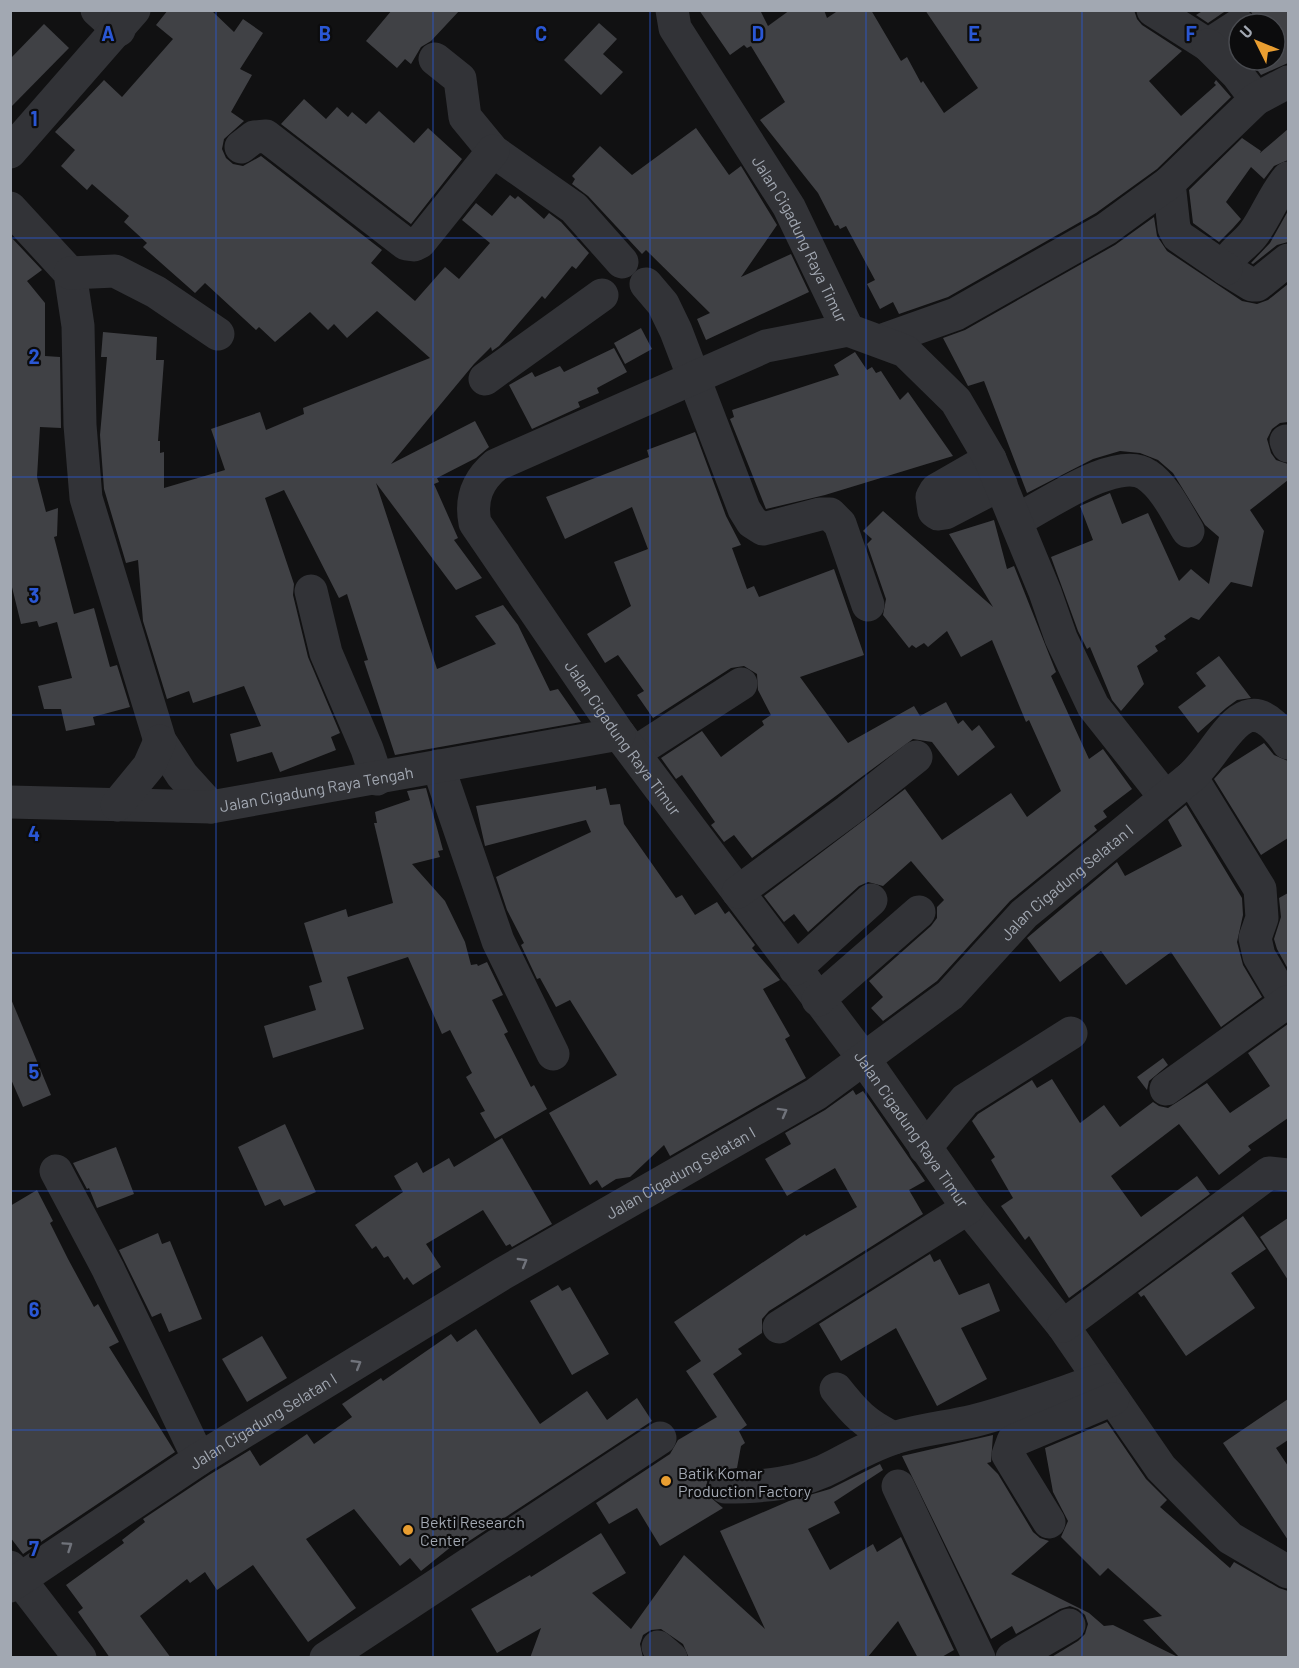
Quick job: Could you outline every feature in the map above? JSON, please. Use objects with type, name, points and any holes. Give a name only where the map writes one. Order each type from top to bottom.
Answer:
[{"type":"street","name":"Jalan Cigadung Raya Timur","points":[[672,10],[675,28],[789,207],[848,330],[766,346],[496,465],[480,482],[473,500],[475,523],[627,743],[864,1059],[968,1208],[1063,1326],[1161,1468],[1230,1538],[1285,1566]]},
{"type":"street","points":[[1154,10],[1208,45],[1225,61],[1256,99]]},
{"type":"street","points":[[10,152],[116,17]]},
{"type":"street","points":[[1208,45],[1227,32]]},
{"type":"street","points":[[435,58],[460,79],[465,117],[493,151],[574,208],[663,304],[695,379],[744,509],[752,522],[764,529],[820,514],[830,514],[840,524],[867,605]]},
{"type":"street","points":[[880,341],[956,314],[1106,229],[1169,183],[1256,99],[1288,82]]},
{"type":"street","points":[[240,147],[254,137],[266,136],[406,244],[414,245],[420,242],[493,151]]},
{"type":"street","points":[[1226,269],[1233,252],[1253,234],[1273,196],[1288,178]]},
{"type":"street","points":[[1169,183],[1174,228],[1178,236],[1226,269],[1252,285],[1257,285],[1288,260]]},
{"type":"street","points":[[10,208],[70,273],[78,326],[80,425],[86,498],[160,741],[182,775],[211,807]]},
{"type":"street","points":[[70,273],[115,271],[156,292],[218,334]]},
{"type":"street","points":[[485,379],[602,295],[615,307],[632,306],[639,300],[634,273]]},
{"type":"street","points":[[848,330],[905,351],[956,401],[996,471],[1061,638],[1094,706],[1165,797]]},
{"type":"street","points":[[1017,520],[1105,474],[1134,469],[1148,475],[1160,488],[1188,531]]},
{"type":"street","points":[[311,591],[326,653],[367,749],[376,779]]},
{"type":"street","points":[[627,743],[741,684]]},
{"type":"street","name":"Jalan Cigadung Selatan I","points":[[13,1577],[199,1459],[502,1274],[816,1094],[950,995],[1024,914],[1191,777],[1204,765],[1223,737],[1244,717],[1251,713],[1269,720],[1288,743]]},
{"type":"street","points":[[117,805],[149,766],[160,741]]},
{"type":"street","name":"Jalan Cigadung Raya Tengah","points":[[10,802],[211,807],[438,766],[627,743]]},
{"type":"street","points":[[738,892],[848,812],[916,757]]},
{"type":"street","points":[[438,766],[498,941],[553,1054]]},
{"type":"street","points":[[1166,1089],[1288,1004],[1259,956],[1255,938],[1262,918],[1260,889],[1191,777]]},
{"type":"street","points":[[795,969],[871,900]]},
{"type":"street","points":[[818,1000],[919,912]]},
{"type":"street","points":[[926,1148],[965,1100],[1071,1033]]},
{"type":"street","points":[[56,1171],[108,1269],[199,1459]]},
{"type":"street","points":[[1063,1326],[1269,1173],[1288,1175]]},
{"type":"street","points":[[779,1328],[968,1208]]},
{"type":"street","points":[[836,1389],[856,1415],[869,1426],[894,1438]]},
{"type":"street","points":[[725,1487],[762,1487],[806,1477],[835,1466],[856,1452],[924,1429],[972,1421],[1106,1390]]},
{"type":"street","points":[[1049,1522],[1008,1455],[1013,1441],[1106,1390]]},
{"type":"street","points":[[326,1658],[660,1438]]},
{"type":"street","points":[[898,1486],[979,1658]]},
{"type":"street","points":[[13,1577],[80,1658]]},
{"type":"street","points":[[1012,1658],[1069,1625]]},
{"type":"building","points":[[168,10],[211,10],[234,32],[243,19],[263,33],[240,69],[252,75],[231,112],[244,121],[224,139],[222,149],[226,158],[233,164],[243,166],[261,156],[382,250],[371,263],[415,301],[445,267],[459,279],[490,243],[462,220],[476,203],[492,216],[510,195],[515,199],[518,196],[544,219],[549,213],[561,222],[589,253],[576,269],[572,266],[545,299],[542,296],[499,346],[492,351],[491,347],[474,364],[391,464],[475,421],[489,447],[476,458],[437,478],[439,482],[434,484],[458,538],[454,540],[482,578],[456,590],[376,483],[437,669],[496,644],[475,616],[503,605],[518,625],[550,691],[558,689],[581,722],[395,755],[364,661],[368,660],[347,594],[339,598],[284,490],[265,498],[294,584],[293,595],[308,657],[340,733],[331,737],[336,750],[280,772],[272,752],[237,762],[230,734],[261,726],[244,686],[193,703],[189,691],[167,699],[143,621],[138,560],[126,563],[104,489],[100,435],[107,357],[101,357],[103,332],[157,337],[156,360],[164,360],[158,441],[160,441],[160,453],[164,452],[164,488],[225,470],[211,429],[260,412],[266,430],[304,414],[303,408],[430,358],[377,311],[347,338],[334,324],[328,330],[310,312],[275,342],[259,327],[256,330],[205,283],[195,293],[143,247],[147,243],[124,222],[129,216],[92,184],[87,190],[61,166],[75,150],[55,132],[104,80],[122,97],[173,39],[156,25]]},
{"type":"building","points":[[392,10],[460,10],[431,41],[421,47],[411,64],[405,59],[397,68],[366,41]]},
{"type":"building","points":[[699,10],[760,10],[768,26],[790,10],[824,10],[827,18],[839,10],[871,10],[901,61],[907,57],[921,83],[923,81],[944,113],[978,88],[925,10],[1134,10],[1142,25],[1182,51],[1149,81],[1181,116],[1216,85],[1214,83],[1216,80],[1231,97],[1157,169],[1096,213],[948,297],[899,314],[893,302],[880,309],[867,284],[875,280],[846,226],[840,229],[838,225],[835,226],[818,193],[760,120],[785,102],[751,46],[747,48],[744,45],[730,55]]},
{"type":"building","points":[[1204,10],[1227,10],[1208,23],[1196,15]]},
{"type":"building","points":[[1250,10],[1288,10],[1288,63],[1287,12],[1251,12]]},
{"type":"building","points":[[599,23],[617,39],[603,54],[623,72],[601,95],[564,60]]},
{"type":"building","points":[[44,24],[69,48],[10,108],[10,59]]},
{"type":"building","points":[[304,99],[326,119],[337,107],[348,117],[352,112],[366,124],[379,111],[414,143],[428,128],[462,159],[411,224],[281,124]]},
{"type":"building","points":[[696,128],[729,175],[741,166],[777,225],[741,277],[791,254],[809,292],[706,340],[697,319],[710,313],[646,250],[642,254],[588,196],[572,184],[575,179],[572,176],[600,146],[632,175]]},
{"type":"building","points":[[1288,129],[1288,160],[1274,166],[1264,179],[1251,167],[1226,202],[1241,219],[1219,242],[1193,223],[1189,190],[1242,138],[1261,151],[1260,153]]},
{"type":"building","points":[[1288,211],[1288,242],[1277,245],[1253,264],[1251,263],[1270,243]]},
{"type":"building","points":[[1154,217],[1157,236],[1167,251],[1242,301],[1257,304],[1268,300],[1288,284],[1288,422],[1280,423],[1272,429],[1267,439],[1271,453],[1276,460],[1288,464],[1288,480],[1250,510],[1264,531],[1252,587],[1231,582],[1199,620],[1191,617],[1164,636],[1166,639],[1155,646],[1158,651],[1137,666],[1144,684],[1121,711],[1112,700],[1090,647],[1087,649],[1078,631],[1051,557],[1093,540],[1080,506],[1110,493],[1122,524],[1148,513],[1179,581],[1191,569],[1209,584],[1219,537],[1205,525],[1173,473],[1158,460],[1140,453],[1120,451],[1093,459],[1027,493],[984,381],[968,386],[943,338],[965,330],[1115,245]]},
{"type":"building","points":[[10,236],[42,270],[27,281],[45,303],[45,356],[60,357],[61,428],[40,427],[37,477],[46,512],[58,508],[57,536],[54,537],[74,614],[94,608],[110,667],[117,665],[130,707],[93,717],[95,725],[66,731],[61,709],[44,709],[38,686],[72,678],[57,622],[39,627],[37,621],[21,624],[10,579]]},
{"type":"building","points":[[641,328],[652,349],[625,364],[614,343]]},
{"type":"building","points":[[614,348],[627,372],[597,388],[599,393],[578,402],[580,407],[532,429],[509,385],[532,372],[535,377],[560,366],[564,372]]},
{"type":"building","points":[[855,352],[867,370],[872,367],[876,373],[881,371],[900,400],[908,392],[953,456],[825,495],[766,509],[730,419],[734,417],[732,410],[839,375],[834,365]]},
{"type":"building","points":[[695,432],[726,516],[741,545],[732,548],[747,589],[754,586],[759,597],[834,569],[864,655],[800,677],[848,743],[914,706],[920,716],[946,702],[958,724],[963,720],[972,731],[979,725],[995,747],[958,776],[932,742],[913,739],[752,858],[734,835],[724,842],[711,825],[715,822],[682,775],[676,779],[661,758],[702,731],[721,757],[764,725],[762,721],[771,715],[758,690],[757,674],[744,666],[731,668],[653,718],[637,695],[644,691],[618,655],[605,663],[587,634],[631,606],[614,562],[648,549],[632,507],[565,539],[546,497],[649,457],[647,450]]},
{"type":"building","points":[[883,511],[993,607],[949,534],[994,520],[1007,569],[1014,566],[1056,672],[1051,676],[1089,759],[1103,749],[1132,789],[1103,811],[1107,817],[1094,826],[1097,830],[1010,901],[937,981],[883,1021],[871,1008],[883,997],[869,981],[931,926],[937,918],[937,907],[944,900],[911,861],[883,886],[868,882],[859,886],[808,932],[794,914],[784,922],[764,896],[905,789],[942,840],[1011,793],[1027,817],[1061,791],[1029,720],[1026,722],[992,640],[961,657],[947,631],[928,647],[924,643],[916,648],[912,645],[909,648],[883,615],[886,599],[867,544],[872,539],[863,531]]},
{"type":"building","points":[[1219,656],[1251,698],[1237,700],[1198,733],[1178,707],[1206,686],[1196,673]]},
{"type":"building","points":[[1264,743],[1274,755],[1288,761],[1288,838],[1261,855],[1214,779],[1223,769]]},
{"type":"building","points":[[596,786],[596,790],[606,788],[610,805],[620,804],[624,824],[676,898],[682,895],[695,915],[717,902],[725,914],[729,911],[755,945],[752,948],[780,980],[763,989],[790,1036],[785,1039],[806,1078],[670,1156],[664,1145],[630,1177],[616,1179],[602,1188],[597,1180],[590,1185],[549,1113],[617,1075],[570,1000],[556,1007],[540,978],[537,979],[521,945],[524,943],[507,910],[496,877],[591,832],[586,820],[485,846],[476,806]]},
{"type":"building","points":[[426,788],[443,850],[438,851],[440,857],[412,864],[445,901],[465,942],[471,965],[477,964],[478,966],[487,962],[503,995],[492,1000],[508,1032],[504,1034],[531,1087],[534,1085],[547,1109],[495,1139],[480,1113],[485,1111],[466,1077],[472,1073],[450,1030],[442,1034],[408,957],[347,977],[364,1029],[273,1058],[264,1026],[316,1010],[309,986],[322,982],[304,923],[346,909],[348,917],[393,903],[374,823],[377,823],[375,812],[410,800],[407,791]]},
{"type":"building","points":[[1186,805],[1242,898],[1243,915],[1237,942],[1243,965],[1262,997],[1221,1027],[1171,952],[1126,985],[1101,951],[1060,982],[1027,938],[1117,862],[1125,876],[1182,846],[1168,820]]},
{"type":"building","points":[[1288,893],[1288,969],[1274,939],[1281,917],[1279,898]]},
{"type":"building","points":[[11,999],[51,1095],[23,1107],[10,1077]]},
{"type":"building","points":[[1288,1024],[1288,1118],[1248,1146],[1251,1150],[1219,1175],[1179,1124],[1111,1176],[1141,1217],[1197,1176],[1210,1194],[1069,1298],[1029,1236],[1025,1240],[1001,1206],[1013,1198],[991,1160],[995,1157],[972,1121],[978,1114],[1032,1080],[1037,1088],[1052,1079],[1080,1123],[1104,1105],[1120,1127],[1153,1102],[1168,1108],[1207,1083],[1230,1113],[1270,1086],[1248,1053]]},
{"type":"building","points":[[1163,1058],[1168,1065],[1149,1081],[1147,1090],[1137,1077]]},
{"type":"building","points":[[853,1090],[856,1095],[863,1091],[925,1181],[909,1190],[923,1214],[769,1311],[762,1319],[762,1333],[738,1349],[742,1354],[713,1374],[747,1425],[739,1431],[745,1443],[741,1446],[737,1468],[716,1471],[708,1478],[706,1487],[709,1496],[723,1508],[660,1546],[637,1508],[609,1524],[596,1503],[670,1454],[678,1440],[717,1417],[686,1371],[701,1361],[674,1322],[805,1234],[806,1236],[857,1207],[835,1168],[787,1196],[765,1159],[791,1144],[785,1133],[825,1110]]},
{"type":"building","points":[[285,1124],[316,1192],[284,1206],[280,1199],[265,1206],[238,1147]]},
{"type":"building","points":[[502,1138],[552,1224],[512,1247],[510,1244],[506,1246],[483,1210],[426,1244],[441,1267],[413,1285],[407,1277],[404,1280],[388,1256],[384,1258],[376,1246],[372,1249],[355,1225],[403,1192],[394,1176],[417,1162],[423,1173],[449,1158],[454,1167]]},
{"type":"building","points":[[116,1147],[134,1194],[97,1208],[89,1188],[87,1189],[73,1163]]},
{"type":"building","points":[[37,1190],[53,1221],[50,1223],[68,1259],[94,1307],[98,1304],[119,1342],[109,1347],[175,1452],[23,1554],[10,1537],[10,1206]]},
{"type":"building","points":[[1243,1216],[1266,1249],[1231,1273],[1255,1308],[1186,1356],[1144,1295],[1141,1297],[1138,1293]]},
{"type":"building","points":[[1288,1218],[1288,1280],[1260,1237]]},
{"type":"building","points":[[158,1233],[162,1244],[170,1241],[202,1319],[169,1332],[161,1313],[152,1317],[119,1250]]},
{"type":"building","points":[[930,1254],[934,1262],[940,1259],[959,1295],[989,1283],[1000,1311],[961,1328],[987,1379],[937,1406],[896,1328],[841,1361],[819,1324]]},
{"type":"building","points":[[558,1285],[562,1291],[570,1287],[609,1354],[572,1375],[530,1301]]},
{"type":"building","points":[[476,1329],[540,1424],[587,1391],[607,1420],[637,1398],[652,1421],[460,1547],[457,1542],[421,1571],[410,1558],[400,1566],[354,1509],[306,1539],[356,1608],[308,1642],[253,1565],[217,1590],[205,1572],[190,1583],[187,1579],[140,1616],[171,1658],[110,1658],[78,1612],[83,1608],[66,1585],[124,1543],[122,1540],[145,1522],[143,1519],[209,1475],[250,1450],[260,1466],[307,1434],[314,1444],[352,1417],[342,1404],[381,1378],[383,1381],[451,1334],[457,1342]]},
{"type":"building","points":[[262,1336],[287,1378],[247,1402],[222,1359]]},
{"type":"building","points":[[1288,1399],[1288,1440],[1276,1448],[1288,1466],[1288,1540],[1223,1443]]},
{"type":"building","points":[[1107,1422],[1146,1479],[1167,1500],[1160,1507],[1230,1568],[1234,1562],[1288,1591],[1288,1658],[1180,1658],[1143,1620],[1162,1616],[1108,1568],[1100,1576],[1061,1537],[1068,1521],[1053,1492],[1045,1448]]},
{"type":"building","points":[[993,1435],[991,1462],[987,1463],[998,1474],[1033,1532],[1049,1541],[1011,1574],[1089,1613],[1104,1626],[1113,1625],[1180,1658],[1050,1658],[1078,1641],[1085,1634],[1088,1624],[1085,1615],[1070,1606],[1060,1609],[1016,1634],[1012,1626],[991,1639],[902,1456]]},
{"type":"building","points":[[880,1464],[883,1470],[834,1502],[840,1513],[808,1529],[830,1570],[873,1544],[877,1552],[901,1537],[954,1650],[940,1658],[918,1658],[898,1621],[867,1658],[689,1658],[683,1644],[661,1629],[651,1630],[643,1635],[640,1644],[643,1658],[530,1658],[541,1628],[497,1653],[471,1609],[530,1575],[531,1577],[601,1533],[626,1573],[592,1593],[631,1629],[684,1555],[765,1629],[720,1531],[789,1501],[830,1489]]},
{"type":"place","name":"Batik Komar Production Factory","points":[[666,1481]]},
{"type":"place","name":"Bekti Research Center","points":[[408,1530]]}]
